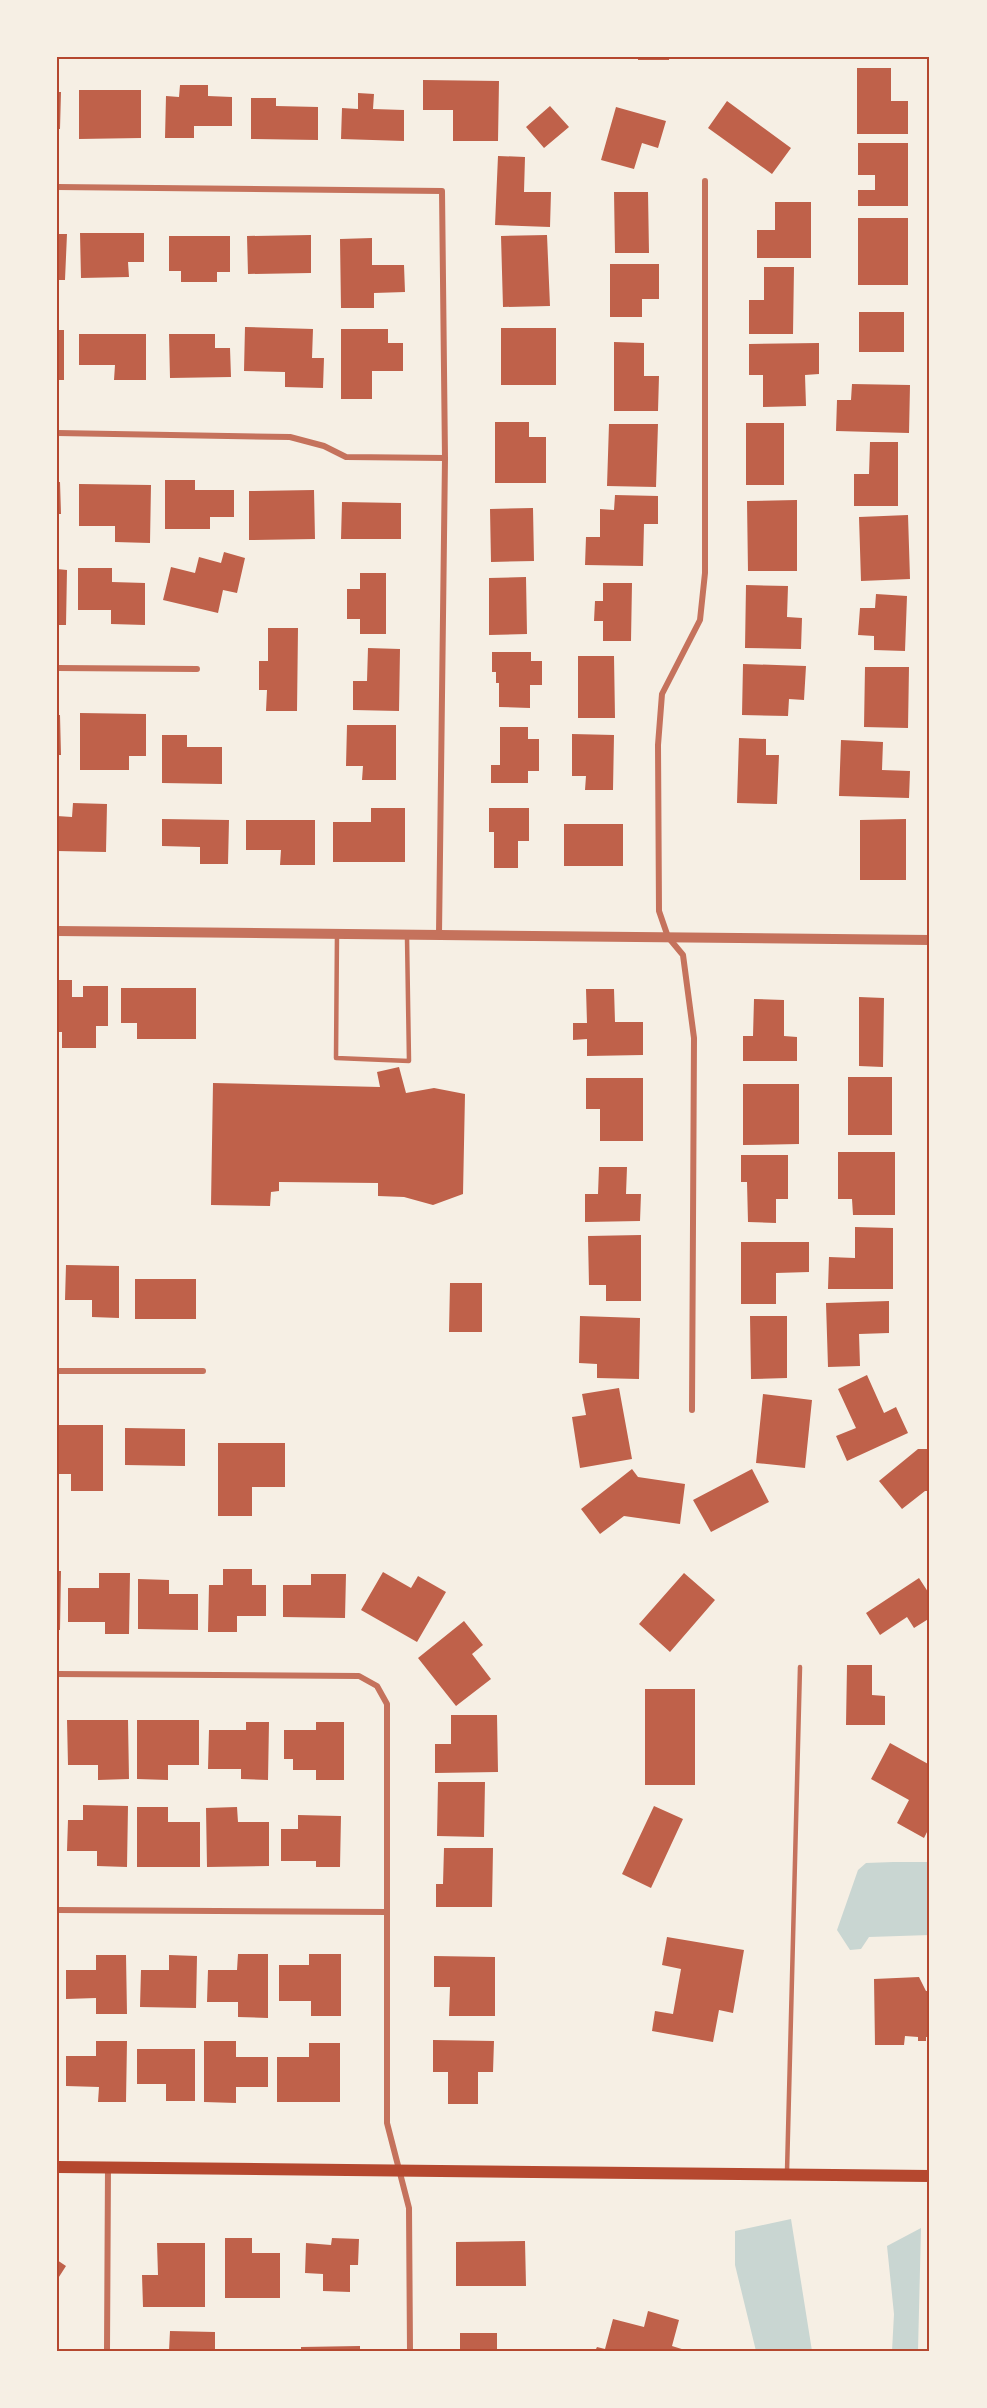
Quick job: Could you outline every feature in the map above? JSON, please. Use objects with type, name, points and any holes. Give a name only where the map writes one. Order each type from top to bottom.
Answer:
[{"type":"main road","points":[[57,2167],[930,2176]]},
{"type":"street","points":[[692,1410],[694,1038],[683,955],[668,936],[659,911],[658,745],[662,694],[700,620],[705,573],[705,181]]},
{"type":"street","points":[[57,187],[442,191],[445,459],[439,934]]},
{"type":"street","points":[[57,433],[290,437],[324,446],[346,457],[445,459]]},
{"type":"street","points":[[57,668],[197,669]]},
{"type":"street","points":[[57,930],[930,940]]},
{"type":"street","points":[[57,1371],[203,1371]]},
{"type":"street","points":[[57,1674],[359,1676],[376,1686],[387,1704],[387,2123],[409,2208],[410,2351]]},
{"type":"street","points":[[57,1910],[387,1912]]},
{"type":"street","points":[[107,2351],[108,2167]]},
{"type":"lane","points":[[337,933],[336,1058],[409,1060],[407,934]]},
{"type":"lane","points":[[786,2175],[800,1667]]},
{"type":"shaded area","points":[[930,1862],[930,1935],[869,1937],[861,1949],[850,1950],[837,1930],[858,1870],[866,1863]]},
{"type":"shaded area","points":[[791,2219],[812,2351],[756,2351],[735,2265],[735,2231]]},
{"type":"shaded area","points":[[921,2228],[918,2351],[892,2351],[894,2314],[887,2246]]},
{"type":"building","points":[[638,57],[669,57],[669,60],[638,60]]},
{"type":"building","points":[[857,68],[891,68],[891,101],[908,101],[908,134],[857,134]]},
{"type":"building","points":[[423,80],[499,81],[498,141],[453,141],[453,110],[423,110]]},
{"type":"building","points":[[180,85],[208,85],[208,96],[232,97],[232,126],[194,126],[194,138],[165,138],[166,96],[179,97]]},
{"type":"building","points":[[79,90],[141,90],[141,138],[79,139]]},
{"type":"building","points":[[57,92],[61,92],[60,129],[57,129]]},
{"type":"building","points":[[358,93],[374,94],[373,109],[404,110],[404,141],[341,139],[342,108],[358,109]]},
{"type":"building","points":[[251,98],[276,98],[276,106],[318,107],[318,140],[251,139]]},
{"type":"building","points":[[727,101],[791,148],[772,174],[708,128]]},
{"type":"building","points":[[550,106],[569,127],[544,148],[526,127]]},
{"type":"building","points":[[616,107],[666,121],[658,148],[642,143],[634,169],[601,160]]},
{"type":"building","points":[[858,143],[908,143],[908,206],[858,206],[858,190],[875,190],[875,175],[858,175]]},
{"type":"building","points":[[498,156],[525,157],[524,192],[551,192],[550,227],[495,225]]},
{"type":"building","points":[[614,192],[648,192],[649,253],[615,253]]},
{"type":"building","points":[[775,202],[811,202],[811,258],[757,258],[757,230],[775,230]]},
{"type":"building","points":[[858,218],[908,218],[908,285],[858,285]]},
{"type":"building","points":[[80,233],[144,233],[144,262],[128,262],[129,277],[81,278]]},
{"type":"building","points":[[57,234],[67,234],[65,280],[57,280]]},
{"type":"building","points":[[311,235],[311,273],[248,274],[247,236]]},
{"type":"building","points":[[547,235],[550,306],[503,307],[501,236]]},
{"type":"building","points":[[169,236],[230,236],[230,272],[217,272],[217,282],[181,282],[181,271],[169,271]]},
{"type":"building","points":[[372,238],[372,265],[404,265],[405,292],[374,293],[374,308],[341,308],[340,239]]},
{"type":"building","points":[[610,264],[659,264],[659,299],[642,299],[642,317],[610,317]]},
{"type":"building","points":[[764,267],[794,267],[793,334],[749,334],[749,300],[764,300]]},
{"type":"building","points":[[859,312],[904,312],[904,352],[859,352]]},
{"type":"building","points":[[245,327],[313,329],[312,358],[324,358],[323,388],[285,387],[285,372],[244,371]]},
{"type":"building","points":[[501,328],[556,328],[556,385],[501,385]]},
{"type":"building","points":[[341,329],[388,329],[388,343],[403,343],[403,371],[372,371],[372,399],[341,399]]},
{"type":"building","points":[[57,330],[64,330],[64,380],[57,380]]},
{"type":"building","points":[[79,334],[146,334],[146,380],[114,380],[115,365],[79,365]]},
{"type":"building","points":[[169,334],[215,334],[215,348],[230,348],[231,377],[170,378]]},
{"type":"building","points":[[614,342],[644,343],[644,376],[659,376],[658,411],[614,411]]},
{"type":"building","points":[[819,343],[819,374],[805,375],[806,406],[763,407],[763,375],[749,375],[749,344]]},
{"type":"building","points":[[852,384],[910,385],[909,433],[836,431],[837,400],[851,400]]},
{"type":"building","points":[[495,422],[529,422],[529,437],[546,437],[546,483],[495,483]]},
{"type":"building","points":[[746,423],[784,423],[784,485],[746,485]]},
{"type":"building","points":[[609,424],[658,424],[656,487],[607,486]]},
{"type":"building","points":[[870,442],[898,442],[898,506],[854,506],[854,474],[869,474]]},
{"type":"building","points":[[165,480],[195,480],[195,490],[234,490],[234,517],[210,517],[210,529],[165,529]]},
{"type":"building","points":[[57,482],[60,482],[61,514],[57,514]]},
{"type":"building","points":[[79,484],[151,485],[150,543],[115,542],[115,526],[79,526]]},
{"type":"building","points":[[314,490],[315,539],[249,540],[249,491]]},
{"type":"building","points":[[615,495],[658,496],[658,524],[644,524],[643,566],[585,565],[586,537],[600,537],[600,509],[614,510]]},
{"type":"building","points":[[797,500],[797,571],[748,571],[747,501]]},
{"type":"building","points":[[342,502],[401,503],[401,539],[341,539]]},
{"type":"building","points":[[533,508],[534,561],[491,562],[490,509]]},
{"type":"building","points":[[908,515],[910,579],[861,581],[859,517]]},
{"type":"building","points":[[224,552],[245,558],[237,593],[223,590],[218,613],[163,600],[171,567],[195,573],[199,557],[221,563]]},
{"type":"building","points":[[78,568],[112,568],[112,582],[145,583],[145,625],[111,624],[111,610],[78,610]]},
{"type":"building","points":[[57,569],[67,570],[66,625],[57,625]]},
{"type":"building","points":[[360,573],[386,573],[386,634],[360,634],[360,619],[347,619],[347,589],[360,589]]},
{"type":"building","points":[[526,577],[527,634],[489,635],[489,578]]},
{"type":"building","points":[[603,583],[632,583],[631,641],[603,641],[603,621],[594,621],[595,601],[603,601]]},
{"type":"building","points":[[746,585],[788,586],[787,617],[802,618],[801,649],[745,648]]},
{"type":"building","points":[[876,594],[907,596],[905,651],[874,650],[874,636],[858,635],[860,608],[875,608]]},
{"type":"building","points":[[268,628],[298,628],[297,711],[266,711],[267,690],[259,690],[259,661],[268,661]]},
{"type":"building","points":[[368,648],[400,649],[399,711],[353,710],[353,681],[367,681]]},
{"type":"building","points":[[492,652],[531,652],[531,661],[542,661],[542,685],[530,685],[530,708],[499,707],[499,683],[496,683],[496,672],[492,672]]},
{"type":"building","points":[[578,656],[614,656],[615,718],[578,718]]},
{"type":"building","points":[[743,664],[806,666],[804,700],[789,699],[788,716],[742,715]]},
{"type":"building","points":[[865,667],[909,667],[908,728],[864,727]]},
{"type":"building","points":[[80,713],[146,714],[146,756],[129,756],[129,770],[80,770]]},
{"type":"building","points":[[57,715],[60,715],[61,755],[57,755]]},
{"type":"building","points":[[347,725],[396,725],[396,780],[362,780],[363,766],[346,766]]},
{"type":"building","points":[[500,727],[528,727],[528,739],[539,739],[539,771],[528,771],[528,783],[491,783],[491,765],[500,765]]},
{"type":"building","points":[[572,734],[614,735],[613,790],[585,790],[586,776],[572,776]]},
{"type":"building","points":[[162,735],[187,735],[187,747],[222,747],[222,784],[162,783]]},
{"type":"building","points":[[739,738],[766,739],[766,755],[779,755],[777,804],[737,803]]},
{"type":"building","points":[[841,740],[883,742],[882,770],[910,771],[909,798],[839,796]]},
{"type":"building","points":[[73,803],[107,804],[106,852],[57,851],[57,816],[72,817]]},
{"type":"building","points":[[371,808],[405,808],[405,862],[333,862],[333,822],[371,822]]},
{"type":"building","points":[[489,808],[529,808],[529,841],[518,841],[518,868],[494,868],[494,832],[489,832]]},
{"type":"building","points":[[162,819],[229,820],[228,864],[200,864],[200,847],[162,846]]},
{"type":"building","points":[[906,819],[906,880],[860,880],[860,820]]},
{"type":"building","points":[[246,820],[315,820],[315,865],[280,865],[281,850],[246,850]]},
{"type":"building","points":[[564,824],[623,824],[623,866],[564,866]]},
{"type":"building","points":[[57,980],[72,980],[72,997],[83,997],[83,986],[108,986],[108,1026],[96,1026],[96,1048],[62,1048],[62,1032],[57,1032]]},
{"type":"building","points":[[121,988],[196,988],[196,1039],[137,1039],[137,1023],[121,1023]]},
{"type":"building","points":[[586,989],[614,989],[615,1022],[643,1022],[643,1055],[587,1056],[587,1039],[573,1040],[573,1023],[587,1023]]},
{"type":"building","points":[[859,997],[884,998],[883,1067],[859,1066]]},
{"type":"building","points":[[754,999],[784,1000],[784,1036],[797,1037],[797,1061],[743,1061],[743,1036],[753,1036]]},
{"type":"building","points":[[399,1067],[406,1093],[434,1088],[465,1094],[463,1194],[433,1205],[404,1197],[378,1196],[378,1183],[279,1182],[279,1191],[271,1192],[270,1206],[211,1205],[213,1083],[380,1087],[377,1072]]},
{"type":"building","points":[[848,1077],[892,1077],[892,1135],[848,1135]]},
{"type":"building","points":[[586,1078],[643,1078],[643,1141],[600,1141],[600,1109],[586,1109]]},
{"type":"building","points":[[743,1084],[799,1084],[799,1144],[743,1145]]},
{"type":"building","points":[[838,1152],[895,1152],[895,1215],[853,1215],[852,1199],[838,1199]]},
{"type":"building","points":[[741,1155],[788,1155],[788,1199],[776,1199],[776,1223],[748,1222],[747,1182],[741,1182]]},
{"type":"building","points":[[599,1167],[627,1167],[626,1194],[641,1194],[640,1221],[585,1222],[585,1194],[598,1194]]},
{"type":"building","points":[[855,1227],[893,1228],[893,1289],[828,1289],[829,1257],[855,1258]]},
{"type":"building","points":[[641,1235],[641,1301],[606,1301],[606,1285],[589,1285],[588,1236]]},
{"type":"building","points":[[741,1242],[809,1242],[809,1272],[776,1273],[776,1304],[741,1304]]},
{"type":"building","points":[[66,1265],[119,1266],[119,1318],[92,1317],[92,1300],[65,1300]]},
{"type":"building","points":[[135,1279],[196,1279],[196,1319],[135,1319]]},
{"type":"building","points":[[450,1283],[482,1283],[482,1332],[449,1332]]},
{"type":"building","points":[[889,1301],[889,1333],[859,1334],[860,1366],[828,1367],[826,1303]]},
{"type":"building","points":[[580,1316],[640,1318],[639,1379],[597,1378],[597,1364],[579,1363]]},
{"type":"building","points":[[750,1316],[787,1316],[787,1378],[751,1379]]},
{"type":"building","points":[[867,1375],[884,1413],[896,1407],[908,1433],[847,1461],[836,1436],[856,1428],[838,1389]]},
{"type":"building","points":[[619,1388],[632,1459],[580,1468],[572,1417],[586,1415],[582,1394]]},
{"type":"building","points":[[763,1394],[812,1400],[805,1468],[756,1463]]},
{"type":"building","points":[[57,1425],[103,1425],[103,1491],[71,1491],[71,1474],[57,1474]]},
{"type":"building","points":[[125,1428],[185,1429],[185,1466],[125,1465]]},
{"type":"building","points":[[218,1443],[285,1443],[285,1487],[252,1487],[252,1516],[218,1516]]},
{"type":"building","points":[[918,1449],[930,1449],[930,1491],[925,1491],[902,1509],[879,1481]]},
{"type":"building","points":[[632,1469],[638,1477],[685,1484],[680,1524],[624,1516],[600,1534],[581,1509]]},
{"type":"building","points":[[752,1469],[769,1502],[711,1532],[693,1500]]},
{"type":"building","points":[[223,1569],[252,1569],[252,1585],[266,1585],[266,1616],[237,1616],[237,1632],[208,1632],[209,1585],[223,1585]]},
{"type":"building","points":[[57,1571],[61,1571],[60,1630],[57,1630]]},
{"type":"building","points":[[383,1572],[411,1588],[418,1576],[446,1592],[417,1642],[361,1610]]},
{"type":"building","points":[[99,1573],[130,1573],[129,1634],[105,1634],[105,1622],[68,1622],[68,1588],[99,1588]]},
{"type":"building","points":[[684,1573],[715,1600],[670,1652],[639,1624]]},
{"type":"building","points":[[311,1574],[346,1574],[345,1618],[283,1617],[283,1585],[311,1585]]},
{"type":"building","points":[[919,1578],[930,1595],[930,1618],[914,1628],[907,1617],[880,1635],[866,1613]]},
{"type":"building","points":[[138,1579],[169,1580],[169,1594],[198,1594],[198,1630],[138,1629]]},
{"type":"building","points":[[464,1621],[483,1645],[472,1654],[491,1679],[456,1706],[418,1658]]},
{"type":"building","points":[[847,1665],[872,1665],[872,1695],[885,1696],[885,1725],[846,1725]]},
{"type":"building","points":[[645,1689],[695,1689],[695,1785],[645,1785]]},
{"type":"building","points":[[451,1715],[497,1715],[498,1772],[435,1773],[435,1744],[451,1744]]},
{"type":"building","points":[[57,1718],[59,1718],[59,1782],[57,1782]]},
{"type":"building","points":[[67,1720],[128,1720],[129,1779],[98,1780],[98,1765],[68,1765]]},
{"type":"building","points":[[137,1720],[199,1720],[199,1765],[168,1765],[168,1780],[137,1779]]},
{"type":"building","points":[[246,1722],[269,1722],[268,1780],[241,1779],[241,1769],[208,1769],[209,1730],[246,1730]]},
{"type":"building","points":[[316,1722],[344,1722],[344,1780],[316,1780],[316,1770],[293,1770],[293,1759],[284,1759],[284,1730],[316,1730]]},
{"type":"building","points":[[890,1743],[930,1765],[930,1826],[924,1838],[897,1823],[909,1800],[871,1779]]},
{"type":"building","points":[[438,1782],[485,1782],[484,1837],[437,1836]]},
{"type":"building","points":[[83,1805],[128,1806],[127,1867],[97,1866],[97,1851],[67,1851],[68,1820],[83,1820]]},
{"type":"building","points":[[654,1806],[683,1819],[651,1888],[622,1874]]},
{"type":"building","points":[[137,1807],[168,1807],[168,1822],[200,1822],[200,1867],[137,1867]]},
{"type":"building","points":[[237,1807],[238,1822],[269,1822],[269,1866],[207,1867],[206,1808]]},
{"type":"building","points":[[298,1815],[341,1816],[340,1867],[316,1867],[316,1861],[281,1861],[281,1829],[298,1829]]},
{"type":"building","points":[[444,1848],[493,1848],[492,1907],[436,1907],[436,1884],[443,1884]]},
{"type":"building","points":[[667,1937],[744,1950],[733,2013],[719,2010],[713,2042],[652,2031],[655,2011],[673,2014],[681,1969],[662,1965]]},
{"type":"building","points":[[238,1954],[268,1954],[268,2018],[238,2017],[238,2002],[207,2002],[208,1970],[237,1970]]},
{"type":"building","points":[[309,1954],[341,1954],[341,2016],[311,2016],[311,2001],[279,2001],[279,1965],[309,1965]]},
{"type":"building","points":[[96,1955],[126,1955],[127,2014],[96,2014],[96,1998],[66,1999],[66,1970],[96,1970]]},
{"type":"building","points":[[169,1955],[197,1956],[196,2008],[140,2007],[141,1970],[169,1970]]},
{"type":"building","points":[[434,1956],[495,1957],[495,2016],[449,2016],[450,1987],[434,1987]]},
{"type":"building","points":[[919,1977],[926,1991],[930,1991],[930,2037],[926,2037],[926,2041],[918,2041],[918,2037],[905,2036],[904,2045],[875,2045],[874,1979]]},
{"type":"building","points":[[433,2040],[494,2041],[493,2072],[478,2072],[478,2104],[448,2104],[448,2072],[433,2072]]},
{"type":"building","points":[[96,2041],[127,2041],[126,2102],[98,2102],[99,2087],[66,2086],[66,2056],[96,2056]]},
{"type":"building","points":[[204,2041],[236,2041],[236,2057],[268,2057],[268,2087],[236,2087],[236,2103],[204,2102]]},
{"type":"building","points":[[309,2043],[340,2043],[340,2102],[277,2102],[277,2057],[309,2057]]},
{"type":"building","points":[[137,2049],[195,2049],[195,2101],[166,2101],[166,2084],[137,2084]]},
{"type":"building","points":[[225,2238],[252,2238],[252,2253],[280,2253],[280,2298],[225,2298]]},
{"type":"building","points":[[332,2238],[359,2239],[358,2265],[350,2265],[350,2292],[323,2291],[323,2274],[305,2273],[306,2243],[331,2245]]},
{"type":"building","points":[[525,2241],[526,2286],[456,2286],[456,2242]]},
{"type":"building","points":[[157,2243],[205,2243],[205,2307],[143,2307],[142,2275],[158,2275]]},
{"type":"building","points":[[57,2260],[66,2266],[57,2280]]},
{"type":"building","points":[[648,2311],[679,2320],[672,2346],[688,2351],[595,2351],[597,2347],[605,2349],[613,2319],[644,2327]]},
{"type":"building","points":[[170,2331],[215,2332],[215,2351],[169,2351]]},
{"type":"building","points":[[460,2333],[497,2333],[497,2351],[460,2351]]},
{"type":"building","points":[[360,2346],[360,2351],[301,2351],[301,2347]]}]
